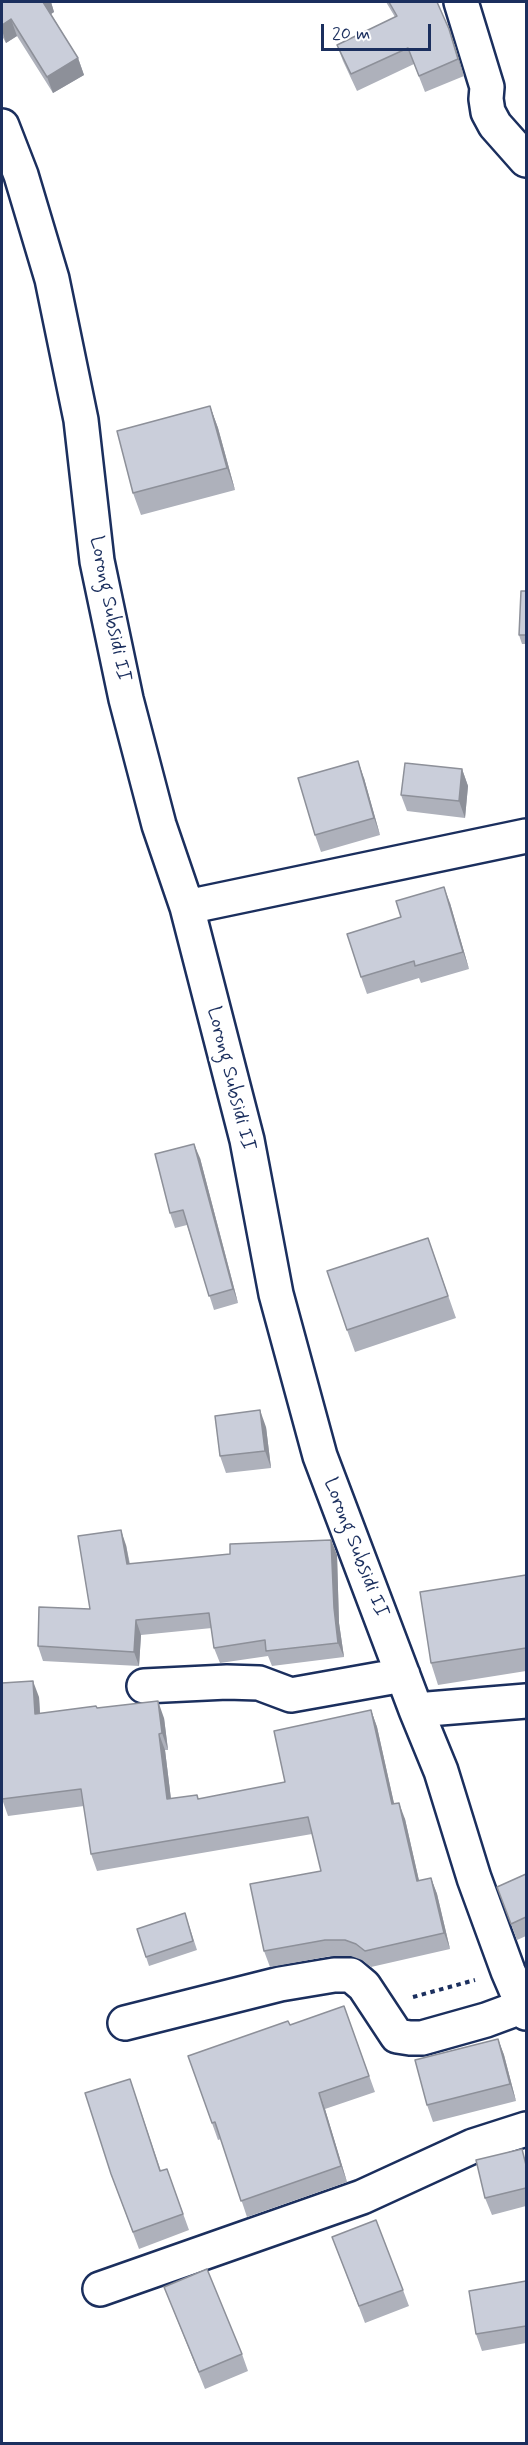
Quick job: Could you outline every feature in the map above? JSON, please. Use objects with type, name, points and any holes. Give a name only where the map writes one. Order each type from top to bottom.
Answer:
[{"type":"street","points":[[461,2],[487,87],[488,112],[495,125],[526,159]]},
{"type":"street","name":"Lorong Subsidi II","points":[[2,126],[21,175],[52,279],[81,420],[97,561],[126,699],[159,825],[187,907],[247,1140],[276,1294],[320,1456],[441,1771],[474,1878],[508,1971],[525,2010]]},
{"type":"street","points":[[187,907],[526,836]]},
{"type":"street","points":[[144,1686],[259,1683],[291,1695],[403,1676]]},
{"type":"street","points":[[416,1710],[526,1701]]},
{"type":"street","points":[[125,2023],[280,1984],[334,1975],[351,1975],[364,1986],[397,2036],[422,2038],[525,2010]]},
{"type":"street","points":[[100,2289],[362,2197],[473,2146],[526,2129]]},
{"type":"path","points":[[378,2005],[508,1971]]},
{"type":"building","points":[[2,2],[43,2],[78,58],[47,77],[11,19],[2,25]]},
{"type":"building","points":[[389,2],[437,2],[449,29],[458,59],[419,76],[408,48],[351,74],[337,45],[397,16]]},
{"type":"building","points":[[210,406],[227,468],[133,493],[117,431]]},
{"type":"building","points":[[521,591],[526,591],[526,635],[519,635]]},
{"type":"building","points":[[358,761],[374,818],[315,835],[298,778]]},
{"type":"building","points":[[405,763],[462,769],[459,801],[401,795]]},
{"type":"building","points":[[444,887],[463,952],[415,966],[414,961],[361,977],[347,934],[401,917],[396,901]]},
{"type":"building","points":[[194,1144],[233,1289],[209,1296],[183,1210],[170,1213],[155,1154]]},
{"type":"building","points":[[428,1238],[448,1296],[347,1330],[327,1271]]},
{"type":"building","points":[[260,1410],[265,1451],[220,1456],[215,1416]]},
{"type":"building","points":[[121,1530],[127,1564],[230,1554],[230,1544],[331,1540],[338,1643],[266,1651],[265,1640],[214,1648],[209,1613],[136,1620],[134,1652],[38,1646],[39,1607],[90,1609],[78,1536]]},
{"type":"building","points":[[526,1575],[526,1648],[431,1663],[420,1592]]},
{"type":"building","points":[[33,1681],[35,1714],[158,1701],[162,1733],[159,1734],[167,1799],[197,1795],[198,1799],[285,1782],[274,1731],[371,1710],[392,1804],[399,1803],[417,1881],[431,1878],[444,1933],[365,1951],[345,1940],[325,1940],[264,1951],[250,1884],[321,1871],[308,1817],[91,1854],[81,1789],[2,1799],[2,1683]]},
{"type":"building","points":[[526,1874],[526,1917],[511,1924],[497,1887]]},
{"type":"building","points":[[185,1913],[193,1941],[146,1957],[137,1929]]},
{"type":"building","points":[[344,2006],[369,2076],[319,2093],[341,2166],[241,2201],[215,2122],[212,2123],[188,2056],[288,2021],[290,2025]]},
{"type":"building","points":[[498,2039],[510,2084],[427,2105],[415,2060]]},
{"type":"building","points":[[130,2079],[160,2171],[167,2169],[183,2214],[133,2232],[111,2174],[85,2093]]},
{"type":"building","points":[[522,2149],[526,2165],[526,2188],[485,2198],[476,2160]]},
{"type":"building","points":[[376,2220],[403,2290],[359,2306],[332,2237]]},
{"type":"building","points":[[207,2269],[242,2354],[199,2372],[164,2287]]},
{"type":"building","points":[[526,2281],[526,2326],[476,2334],[469,2291]]}]
